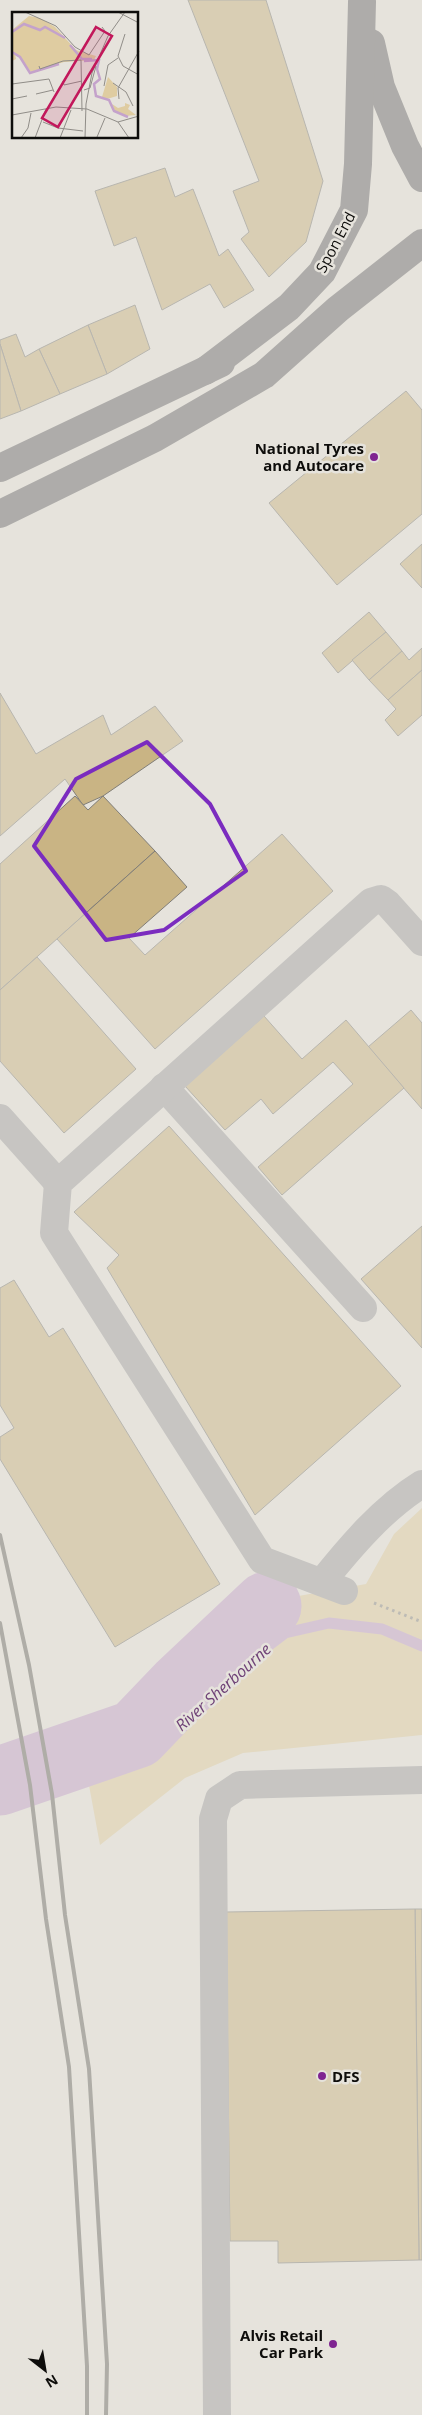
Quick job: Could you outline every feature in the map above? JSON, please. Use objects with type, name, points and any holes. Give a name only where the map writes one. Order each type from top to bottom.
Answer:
[{"type":"main road","points":[[362,1],[381,87],[405,146],[422,178]]},
{"type":"main road","name":"Spon End","points":[[205,371],[289,307],[322,272],[354,210],[358,164],[362,1]]},
{"type":"main road","name":"Spon End","points":[[0,514],[155,438],[264,375],[338,309],[422,243]]},
{"type":"main road","name":"Spon End","points":[[0,468],[338,309]]},
{"type":"lane","points":[[422,942],[388,904],[381,899],[371,902],[58,1183],[54,1233],[262,1560],[333,1587],[349,1549],[406,1494],[422,1484]]},
{"type":"lane","points":[[164,1087],[363,1308]]},
{"type":"lane","points":[[0,1118],[58,1183]]},
{"type":"lane","points":[[217,2415],[213,1819],[220,1799],[240,1785],[422,1780]]},
{"type":"path","points":[[333,1587],[422,1622]]},
{"type":"highlighted area","points":[[147,742],[210,804],[246,871],[164,930],[106,940],[34,846],[76,779]]},
{"type":"shaded area","points":[[422,1508],[422,1735],[243,1753],[185,1778],[100,1845],[79,1731],[128,1716],[259,1603],[366,1584],[394,1534]]},
{"type":"building","points":[[188,0],[266,0],[323,181],[306,242],[269,277],[241,239],[249,232],[233,191],[259,181]]},
{"type":"building","points":[[165,168],[175,197],[193,189],[219,256],[228,249],[254,290],[224,308],[210,284],[162,310],[136,237],[114,246],[95,191]]},
{"type":"building","points":[[135,305],[150,349],[107,374],[88,325]]},
{"type":"building","points":[[88,325],[107,374],[60,394],[39,349]]},
{"type":"building","points":[[16,334],[25,357],[39,349],[60,394],[21,411],[0,344],[0,340]]},
{"type":"building","points":[[0,344],[21,411],[0,419]]},
{"type":"building","name":"National Tyres and Autocare","points":[[406,391],[422,410],[422,514],[337,585],[269,503]]},
{"type":"building","points":[[422,544],[422,588],[400,564]]},
{"type":"building","points":[[369,612],[386,632],[338,673],[322,653]]},
{"type":"building","points":[[386,632],[402,651],[369,680],[352,660]]},
{"type":"building","points":[[422,648],[422,670],[388,700],[369,680],[402,651],[409,660]]},
{"type":"building","points":[[422,670],[422,715],[398,736],[385,720],[396,709],[388,700]]},
{"type":"building","points":[[0,693],[36,754],[103,715],[111,735],[155,706],[183,741],[103,796],[83,805],[65,779],[0,836]]},
{"type":"building","points":[[75,796],[88,810],[103,796],[155,851],[0,990],[0,864]]},
{"type":"building","points":[[282,834],[333,891],[155,1049],[57,939],[155,851],[187,887],[129,938],[145,955]]},
{"type":"building","points":[[37,957],[136,1069],[64,1133],[0,1061],[0,990]]},
{"type":"building","points":[[411,1010],[422,1023],[422,1109],[368,1047]]},
{"type":"building","points":[[264,1016],[302,1059],[346,1020],[404,1088],[282,1195],[258,1167],[353,1084],[333,1062],[273,1114],[261,1099],[225,1130],[185,1086]]},
{"type":"building","points":[[169,1126],[401,1386],[255,1515],[107,1268],[119,1255],[74,1212]]},
{"type":"building","points":[[422,1226],[422,1348],[361,1279]]},
{"type":"building","points":[[14,1280],[49,1337],[63,1328],[220,1584],[115,1647],[0,1459],[0,1437],[14,1428],[0,1405],[0,1288]]},
{"type":"building","points":[[415,1909],[422,1909],[422,2260],[419,2260]]},
{"type":"building","name":"DFS","points":[[415,1909],[419,2260],[278,2263],[278,2241],[230,2241],[226,1912]]},
{"type":"waterway","name":"River Sherbourne","points":[[0,1781],[136,1734],[181,1687],[267,1606]]},
{"type":"waterway","name":"River Sherbourne","points":[[136,1734],[160,1737],[179,1730],[252,1658],[285,1633],[329,1623],[382,1629],[422,1646]]},
{"type":"railway","points":[[0,1535],[29,1665],[52,1794],[65,1915],[89,2069],[107,2364],[106,2415]]},
{"type":"railway","points":[[0,1623],[30,1785],[46,1919],[69,2067],[87,2366],[87,2415]]},
{"type":"place","name":"National Tyres and Autocare","points":[[374,457]]},
{"type":"place","name":"DFS","points":[[322,2076]]},
{"type":"place","name":"Alvis Retail Car Park","points":[[333,2344]]}]
